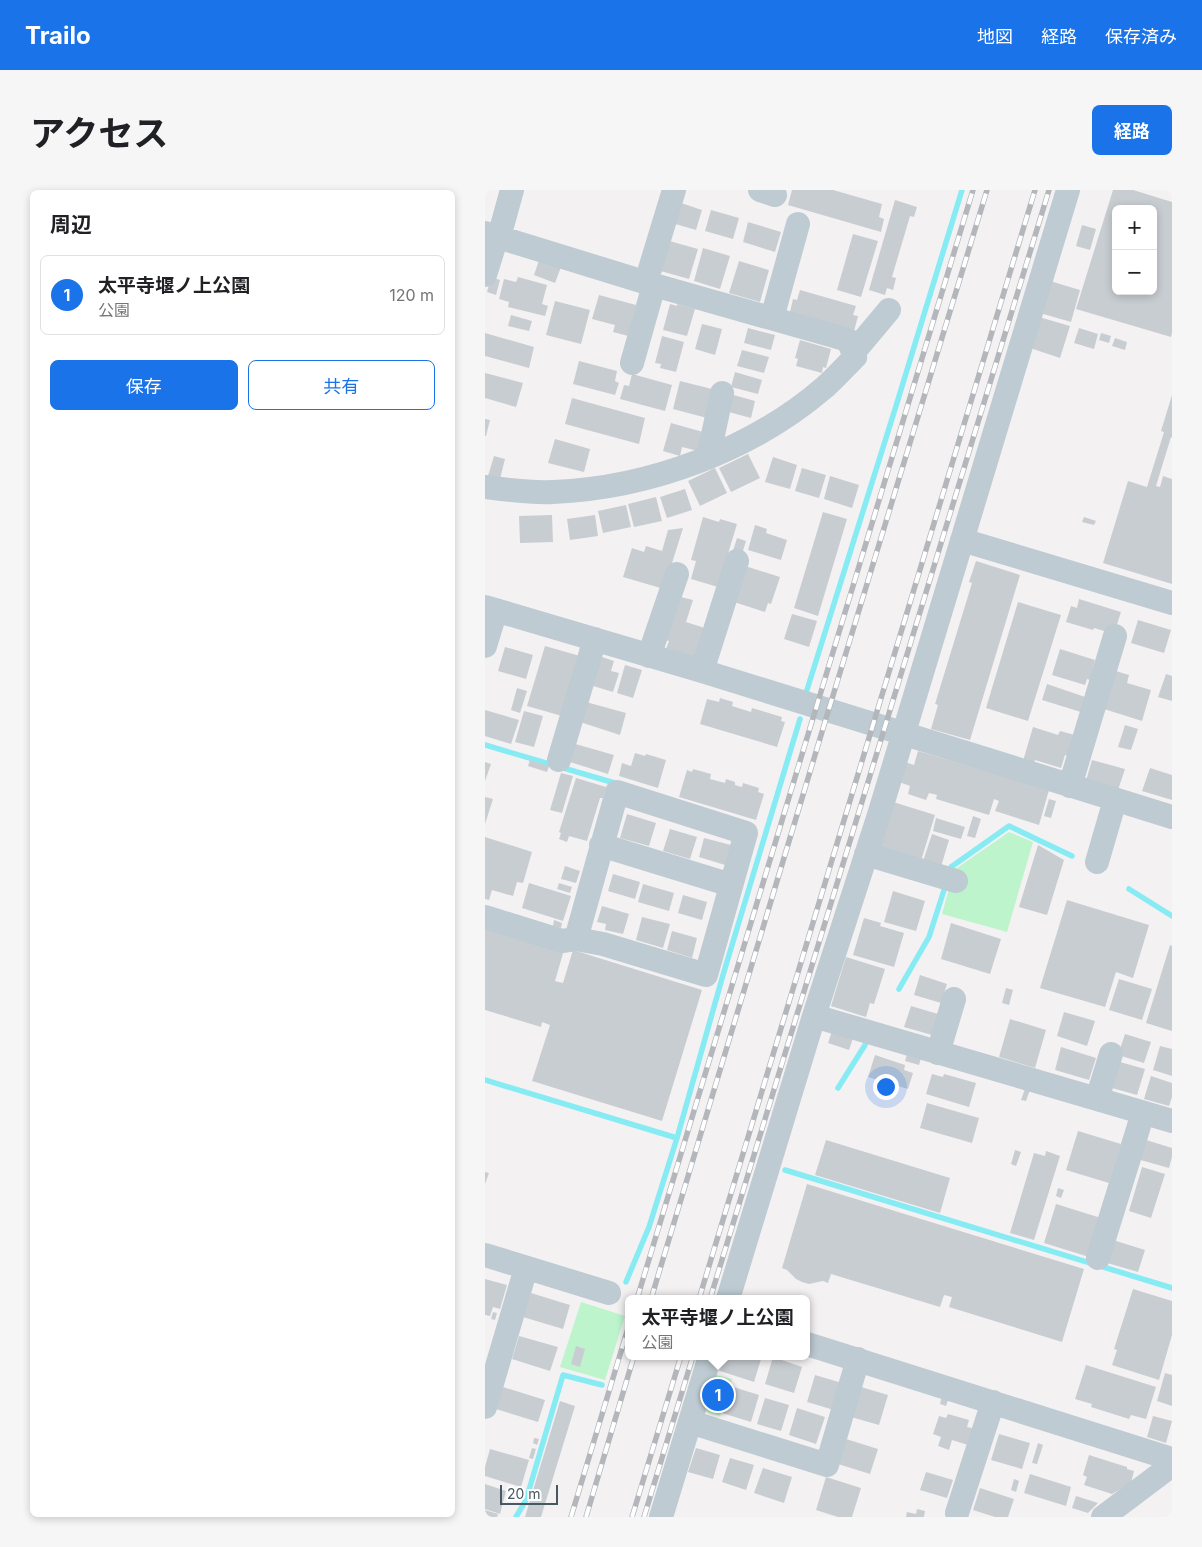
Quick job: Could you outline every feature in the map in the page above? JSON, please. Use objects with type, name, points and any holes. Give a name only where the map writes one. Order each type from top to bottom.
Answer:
[{"type":"street","points":[[485,275],[494,246],[492,235],[512,190]]},
{"type":"street","points":[[632,363],[674,190]]},
{"type":"street","points":[[729,1295],[814,1016],[903,735],[1068,190]]},
{"type":"street","points":[[772,318],[798,224]]},
{"type":"street","points":[[485,487],[536,492],[569,491],[629,482],[691,465],[739,444],[794,411],[831,381],[855,357],[848,340],[650,284],[492,235]]},
{"type":"street","points":[[853,353],[889,310]]},
{"type":"street","points":[[707,458],[722,393]]},
{"type":"street","points":[[962,540],[1172,602]]},
{"type":"street","points":[[702,672],[737,561]]},
{"type":"street","points":[[649,656],[677,574]]},
{"type":"street","points":[[485,646],[490,609],[702,672],[1172,818]]},
{"type":"street","points":[[1070,786],[1115,636]]},
{"type":"street","points":[[559,760],[595,640]]},
{"type":"street","points":[[485,918],[562,941],[576,939],[603,944],[706,975],[746,833],[617,792],[576,939]]},
{"type":"street","points":[[1097,862],[1115,800]]},
{"type":"street","points":[[601,845],[731,885]]},
{"type":"street","points":[[866,854],[956,881]]},
{"type":"street","points":[[939,1053],[954,999]]},
{"type":"street","points":[[814,1016],[1172,1121]]},
{"type":"street","points":[[1097,1099],[1111,1054]]},
{"type":"street","points":[[1098,1258],[1143,1112]]},
{"type":"street","points":[[485,1255],[609,1293]]},
{"type":"street","points":[[485,1406],[526,1268]]},
{"type":"street","points":[[810,1345],[1172,1459]]},
{"type":"street","points":[[661,1517],[709,1360]]},
{"type":"street","points":[[690,1422],[827,1465],[859,1360]]},
{"type":"street","points":[[957,1513],[993,1402]]},
{"type":"street","points":[[1103,1517],[1172,1465]]},
{"type":"green space","points":[[1009,832],[1033,842],[1007,932],[942,914],[954,870]]},
{"type":"green space","points":[[581,1302],[625,1316],[605,1380],[560,1367]]},
{"type":"green space","points":[[716,1375],[732,1379],[720,1416],[704,1411]]},
{"type":"building","points":[[792,190],[833,190],[882,204],[879,217],[884,219],[881,232],[788,205]]},
{"type":"building","points":[[1113,190],[1133,190],[1172,202],[1171,337],[1076,309]]},
{"type":"building","points":[[895,200],[917,207],[914,217],[910,216],[892,277],[896,278],[893,290],[887,288],[885,295],[869,290]]},
{"type":"building","points":[[678,202],[702,210],[696,230],[672,223]]},
{"type":"building","points":[[711,210],[739,218],[733,239],[705,231]]},
{"type":"building","points":[[748,222],[781,232],[775,252],[743,242]]},
{"type":"building","points":[[1082,225],[1096,229],[1090,250],[1076,246]]},
{"type":"building","points":[[853,234],[878,241],[861,297],[837,290]]},
{"type":"building","points":[[666,240],[698,249],[689,279],[657,270]]},
{"type":"building","points":[[703,248],[730,256],[720,289],[694,281]]},
{"type":"building","points":[[539,260],[561,267],[555,283],[534,275]]},
{"type":"building","points":[[739,261],[769,270],[760,302],[729,293]]},
{"type":"building","points":[[491,277],[500,280],[496,295],[487,292]]},
{"type":"building","points":[[518,277],[547,285],[542,304],[548,306],[545,316],[508,307],[509,302],[499,299],[504,279],[516,282]]},
{"type":"building","points":[[1050,281],[1080,290],[1071,322],[1040,313]]},
{"type":"building","points":[[800,290],[856,306],[853,315],[858,316],[854,331],[790,312],[793,299],[797,300]]},
{"type":"building","points":[[599,295],[636,305],[628,336],[613,332],[615,325],[592,319]]},
{"type":"building","points":[[555,301],[590,310],[581,344],[546,335]]},
{"type":"building","points":[[670,304],[695,309],[687,336],[663,330]]},
{"type":"building","points":[[511,315],[532,321],[529,331],[508,326]]},
{"type":"building","points":[[1039,317],[1070,326],[1060,358],[1030,348]]},
{"type":"building","points":[[702,324],[722,329],[715,355],[695,349]]},
{"type":"building","points":[[748,328],[775,335],[771,350],[744,343]]},
{"type":"building","points":[[1079,328],[1098,334],[1094,349],[1074,343]]},
{"type":"building","points":[[485,333],[534,347],[529,368],[485,356]]},
{"type":"building","points":[[1101,333],[1111,336],[1109,343],[1099,340]]},
{"type":"building","points":[[662,336],[684,342],[676,372],[660,368],[661,364],[655,363]]},
{"type":"building","points":[[1115,338],[1127,342],[1125,350],[1112,346]]},
{"type":"building","points":[[800,340],[831,349],[826,368],[823,367],[822,373],[796,366],[798,359],[795,358]]},
{"type":"building","points":[[742,350],[769,357],[764,373],[737,366]]},
{"type":"building","points":[[579,361],[617,371],[615,381],[619,383],[615,395],[573,384]]},
{"type":"building","points":[[735,372],[762,380],[758,394],[731,387]]},
{"type":"building","points":[[485,373],[523,383],[516,407],[485,398]]},
{"type":"building","points":[[632,374],[672,385],[665,411],[620,399],[624,385],[629,386]]},
{"type":"building","points":[[680,381],[712,389],[707,418],[673,409]]},
{"type":"building","points":[[730,394],[755,401],[751,418],[725,411]]},
{"type":"building","points":[[1172,395],[1172,438],[1156,486],[1160,487],[1163,476],[1172,479],[1172,584],[1103,563],[1128,481],[1147,487],[1164,432],[1161,431]]},
{"type":"building","points":[[572,398],[645,418],[639,444],[565,424]]},
{"type":"building","points":[[485,419],[490,420],[486,436],[485,436]]},
{"type":"building","points":[[671,423],[703,432],[698,451],[682,447],[680,456],[663,451]]},
{"type":"building","points":[[555,439],[590,449],[584,472],[548,463]]},
{"type":"building","points":[[748,454],[760,478],[731,492],[719,468]]},
{"type":"building","points":[[494,456],[505,459],[500,479],[488,476]]},
{"type":"building","points":[[773,457],[797,465],[790,489],[765,482]]},
{"type":"building","points":[[715,468],[727,493],[700,506],[688,481]]},
{"type":"building","points":[[802,468],[826,475],[819,498],[795,491]]},
{"type":"building","points":[[830,476],[859,485],[852,508],[824,499]]},
{"type":"building","points":[[685,489],[692,510],[667,518],[660,497]]},
{"type":"building","points":[[656,497],[662,521],[634,527],[628,504]]},
{"type":"building","points":[[626,505],[631,527],[603,533],[598,511]]},
{"type":"building","points":[[823,512],[847,519],[818,616],[794,608]]},
{"type":"building","points":[[552,515],[553,542],[520,543],[519,516]]},
{"type":"building","points":[[595,515],[598,536],[570,540],[567,519]]},
{"type":"building","points":[[703,517],[719,522],[720,519],[737,524],[718,587],[691,579],[696,561],[691,560]]},
{"type":"building","points":[[1084,517],[1096,521],[1094,525],[1082,522]]},
{"type":"building","points":[[755,525],[767,529],[766,533],[787,540],[781,560],[748,550]]},
{"type":"building","points":[[683,528],[664,589],[623,577],[632,548],[644,552],[646,546],[662,551],[668,530]]},
{"type":"building","points":[[737,538],[746,541],[741,557],[732,554]]},
{"type":"building","points":[[976,561],[1020,575],[970,740],[931,729],[938,705],[935,704],[972,583],[969,582]]},
{"type":"building","points":[[745,566],[780,577],[771,604],[768,603],[765,612],[734,602]]},
{"type":"building","points":[[677,596],[693,600],[686,622],[708,629],[698,661],[665,652],[669,641],[665,640]]},
{"type":"building","points":[[1079,599],[1121,612],[1114,634],[1066,622],[1071,606],[1077,608]]},
{"type":"building","points":[[1018,602],[1061,615],[1028,721],[986,708]]},
{"type":"building","points":[[792,614],[817,621],[809,647],[784,639]]},
{"type":"building","points":[[1138,620],[1171,630],[1164,653],[1131,643]]},
{"type":"building","points":[[545,646],[580,656],[562,716],[527,706]]},
{"type":"building","points":[[505,647],[533,655],[526,679],[498,671]]},
{"type":"building","points":[[1060,649],[1095,660],[1090,680],[1087,679],[1085,685],[1052,675]]},
{"type":"building","points":[[599,656],[614,661],[611,671],[619,673],[613,692],[590,685]]},
{"type":"building","points":[[625,665],[642,670],[633,698],[617,693]]},
{"type":"building","points":[[1116,671],[1129,675],[1127,683],[1151,690],[1142,721],[1104,709]]},
{"type":"building","points":[[1166,674],[1172,676],[1172,701],[1158,697]]},
{"type":"building","points":[[1047,684],[1088,698],[1084,713],[1042,700]]},
{"type":"building","points":[[517,688],[527,691],[520,713],[511,710]]},
{"type":"building","points":[[720,698],[733,702],[732,706],[751,712],[752,708],[782,717],[781,721],[785,722],[777,747],[700,724],[707,699],[719,702]]},
{"type":"building","points":[[586,702],[626,713],[620,735],[580,722]]},
{"type":"building","points":[[485,710],[519,720],[511,744],[485,736]]},
{"type":"building","points":[[524,711],[543,716],[534,747],[515,742]]},
{"type":"building","points":[[1125,725],[1138,729],[1131,750],[1118,747]]},
{"type":"building","points":[[1033,727],[1058,735],[1060,731],[1075,735],[1068,756],[1065,755],[1061,768],[1035,760],[1034,764],[1023,761]]},
{"type":"building","points":[[572,743],[614,755],[608,774],[567,761]]},
{"type":"building","points":[[918,751],[1049,790],[1039,825],[995,811],[999,801],[994,799],[989,815],[936,799],[937,795],[929,793],[926,800],[908,794],[910,786],[899,782],[905,762],[914,765]]},
{"type":"building","points":[[635,753],[666,760],[658,788],[619,776],[622,763],[631,766]]},
{"type":"building","points":[[530,760],[549,766],[547,772],[528,766]]},
{"type":"building","points":[[1092,760],[1125,769],[1118,790],[1086,781]]},
{"type":"building","points":[[485,762],[491,764],[485,781]]},
{"type":"building","points":[[1150,768],[1172,775],[1172,800],[1142,791]]},
{"type":"building","points":[[693,769],[711,774],[710,779],[725,783],[726,779],[742,787],[743,783],[759,788],[758,792],[764,794],[756,820],[679,797],[687,770],[692,772]]},
{"type":"building","points":[[561,773],[573,776],[562,813],[550,810]]},
{"type":"building","points":[[576,778],[606,787],[603,798],[600,798],[587,841],[569,836],[567,842],[559,839],[561,833],[559,832]]},
{"type":"building","points":[[485,797],[493,799],[485,824]]},
{"type":"building","points":[[1049,799],[1056,801],[1051,818],[1044,816]]},
{"type":"building","points":[[890,801],[935,815],[920,864],[875,851]]},
{"type":"building","points":[[627,814],[656,823],[649,846],[620,838]]},
{"type":"building","points":[[973,816],[981,819],[975,838],[967,836]]},
{"type":"building","points":[[936,818],[965,827],[961,839],[933,831]]},
{"type":"building","points":[[670,829],[697,837],[690,859],[663,851]]},
{"type":"building","points":[[932,834],[949,840],[940,870],[922,864]]},
{"type":"building","points":[[485,837],[532,852],[523,883],[517,882],[513,896],[492,890],[489,900],[485,899]]},
{"type":"building","points":[[704,838],[731,845],[725,865],[699,857]]},
{"type":"building","points":[[1038,845],[1064,860],[1047,915],[1019,907]]},
{"type":"building","points":[[565,866],[580,871],[576,883],[561,879]]},
{"type":"building","points":[[613,874],[640,882],[635,899],[608,891]]},
{"type":"building","points":[[529,883],[571,896],[563,921],[522,908]]},
{"type":"building","points":[[559,883],[572,887],[570,893],[557,889]]},
{"type":"building","points":[[643,884],[674,893],[669,911],[638,902]]},
{"type":"building","points":[[893,891],[925,901],[916,931],[884,922]]},
{"type":"building","points":[[683,895],[707,902],[702,920],[678,913]]},
{"type":"building","points":[[1067,900],[1149,925],[1133,978],[1116,972],[1105,1007],[1040,988]]},
{"type":"building","points":[[602,906],[629,914],[623,934],[605,930],[606,924],[597,922]]},
{"type":"building","points":[[642,917],[670,924],[663,948],[636,940]]},
{"type":"building","points":[[864,918],[881,923],[880,926],[904,933],[894,967],[853,955]]},
{"type":"building","points":[[554,920],[562,923],[561,928],[553,926]]},
{"type":"building","points":[[951,923],[1001,939],[990,974],[941,959]]},
{"type":"building","points":[[485,926],[564,950],[555,981],[563,983],[573,950],[702,990],[662,1121],[532,1081],[550,1025],[542,1022],[541,1027],[485,1010]]},
{"type":"building","points":[[672,931],[697,938],[692,958],[667,950]]},
{"type":"building","points":[[1170,945],[1172,946],[1172,1031],[1146,1023]]},
{"type":"building","points":[[846,957],[885,969],[874,1004],[870,1003],[866,1017],[831,1006]]},
{"type":"building","points":[[920,975],[947,984],[941,1003],[914,995]]},
{"type":"building","points":[[1119,979],[1152,989],[1142,1020],[1109,1010]]},
{"type":"building","points":[[1006,988],[1013,990],[1009,1005],[1002,1003]]},
{"type":"building","points":[[911,1006],[938,1014],[932,1035],[904,1027]]},
{"type":"building","points":[[1064,1012],[1095,1021],[1087,1046],[1057,1036]]},
{"type":"building","points":[[1010,1019],[1046,1030],[1035,1068],[999,1057]]},
{"type":"building","points":[[833,1028],[854,1035],[849,1050],[828,1043]]},
{"type":"building","points":[[1125,1034],[1151,1042],[1144,1063],[1118,1055]]},
{"type":"building","points":[[1160,1046],[1172,1049],[1172,1076],[1153,1070]]},
{"type":"building","points":[[1061,1047],[1096,1058],[1089,1080],[1055,1070]]},
{"type":"building","points":[[908,1051],[922,1055],[919,1065],[905,1061]]},
{"type":"building","points":[[875,1055],[905,1065],[904,1070],[913,1073],[908,1089],[868,1077]]},
{"type":"building","points":[[1120,1062],[1145,1069],[1137,1095],[1112,1088]]},
{"type":"building","points":[[932,1074],[943,1077],[944,1074],[976,1083],[969,1107],[926,1094]]},
{"type":"building","points":[[1151,1076],[1172,1083],[1172,1097],[1169,1106],[1144,1099]]},
{"type":"building","points":[[1026,1086],[1031,1087],[1026,1101],[1021,1100]]},
{"type":"building","points":[[927,1103],[979,1118],[972,1143],[920,1128]]},
{"type":"building","points":[[1078,1131],[1121,1144],[1109,1183],[1066,1170]]},
{"type":"building","points":[[1143,1139],[1172,1148],[1169,1168],[1137,1159]]},
{"type":"building","points":[[826,1140],[950,1178],[940,1213],[815,1175]]},
{"type":"building","points":[[1015,1150],[1021,1152],[1016,1166],[1011,1164]]},
{"type":"building","points":[[1046,1151],[1060,1156],[1034,1240],[1010,1233],[1034,1153],[1045,1156]]},
{"type":"building","points":[[1142,1167],[1165,1174],[1151,1218],[1129,1211]]},
{"type":"building","points":[[485,1172],[489,1173],[485,1184]]},
{"type":"building","points":[[807,1184],[1084,1269],[1062,1342],[949,1307],[952,1297],[944,1295],[940,1307],[831,1274],[828,1283],[823,1281],[809,1284],[796,1279],[787,1270],[782,1268]]},
{"type":"building","points":[[1058,1188],[1064,1190],[1061,1198],[1056,1196]]},
{"type":"building","points":[[1056,1204],[1101,1218],[1089,1257],[1044,1243]]},
{"type":"building","points":[[1113,1240],[1145,1250],[1138,1272],[1104,1262]]},
{"type":"building","points":[[485,1279],[507,1285],[500,1309],[493,1307],[490,1316],[485,1315]]},
{"type":"building","points":[[1133,1289],[1172,1301],[1172,1335],[1159,1380],[1112,1365],[1117,1350],[1114,1349]]},
{"type":"building","points":[[531,1293],[570,1305],[563,1329],[523,1317]]},
{"type":"building","points":[[493,1312],[497,1313],[495,1320],[491,1319]]},
{"type":"building","points":[[519,1336],[558,1347],[550,1371],[512,1359]]},
{"type":"building","points":[[576,1346],[585,1349],[580,1367],[571,1364]]},
{"type":"building","points":[[721,1360],[761,1360],[754,1382],[717,1370]]},
{"type":"building","points":[[772,1360],[782,1360],[802,1367],[794,1393],[765,1384]]},
{"type":"building","points":[[1086,1365],[1156,1387],[1146,1419],[1131,1415],[1129,1419],[1091,1407],[1092,1404],[1075,1399]]},
{"type":"building","points":[[1165,1373],[1172,1375],[1172,1406],[1157,1401]]},
{"type":"building","points":[[815,1375],[842,1383],[834,1410],[807,1402]]},
{"type":"building","points":[[730,1386],[759,1395],[751,1422],[722,1413]]},
{"type":"building","points":[[503,1387],[545,1400],[538,1422],[496,1409]]},
{"type":"building","points":[[861,1387],[888,1395],[879,1425],[851,1417]]},
{"type":"building","points":[[942,1396],[949,1397],[946,1406],[940,1404]]},
{"type":"building","points":[[765,1398],[789,1405],[781,1431],[757,1424]]},
{"type":"building","points":[[560,1401],[575,1406],[541,1517],[525,1517]]},
{"type":"building","points":[[797,1408],[825,1417],[816,1444],[789,1435]]},
{"type":"building","points":[[948,1414],[969,1420],[967,1427],[976,1429],[971,1446],[952,1440],[949,1450],[938,1446],[941,1437],[933,1434],[939,1416],[946,1418]]},
{"type":"building","points":[[1153,1416],[1172,1421],[1166,1443],[1147,1437]]},
{"type":"building","points":[[999,1434],[1030,1443],[1022,1469],[991,1460]]},
{"type":"building","points":[[534,1438],[539,1439],[537,1445],[533,1443]]},
{"type":"building","points":[[846,1439],[878,1449],[870,1474],[838,1464]]},
{"type":"building","points":[[1038,1443],[1043,1445],[1037,1464],[1032,1463]]},
{"type":"building","points":[[532,1448],[536,1449],[533,1459],[529,1458]]},
{"type":"building","points":[[696,1448],[720,1455],[713,1479],[688,1472]]},
{"type":"building","points":[[490,1449],[529,1460],[521,1487],[485,1476],[485,1467]]},
{"type":"building","points":[[1089,1455],[1134,1471],[1131,1483],[1112,1494],[1084,1485],[1087,1477],[1083,1475]]},
{"type":"building","points":[[730,1458],[754,1465],[746,1490],[722,1482]]},
{"type":"building","points":[[763,1468],[792,1477],[784,1503],[754,1493]]},
{"type":"building","points":[[926,1472],[953,1480],[947,1498],[920,1490]]},
{"type":"building","points":[[1030,1474],[1071,1487],[1066,1506],[1024,1493]]},
{"type":"building","points":[[826,1477],[861,1488],[852,1517],[838,1517],[816,1510]]},
{"type":"building","points":[[1014,1479],[1019,1481],[1016,1492],[1011,1490]]},
{"type":"building","points":[[485,1484],[506,1491],[500,1514],[485,1509]]},
{"type":"building","points":[[980,1488],[1014,1499],[1008,1517],[995,1517],[973,1510]]},
{"type":"building","points":[[1076,1496],[1098,1503],[1088,1513],[1072,1508]]},
{"type":"building","points":[[917,1509],[925,1511],[924,1517],[906,1517],[907,1512],[916,1514]]},
{"type":"building","points":[[485,1510],[498,1514],[497,1517],[485,1517]]},
{"type":"waterway","points":[[806,693],[962,190]]},
{"type":"waterway","points":[[626,1282],[649,1227],[677,1138],[723,975],[800,719]]},
{"type":"waterway","points":[[485,745],[618,784]]},
{"type":"waterway","points":[[949,873],[951,867],[1009,826],[1072,856]]},
{"type":"waterway","points":[[899,989],[929,937],[945,887]]},
{"type":"waterway","points":[[1129,889],[1172,916]]},
{"type":"waterway","points":[[838,1088],[865,1045]]},
{"type":"waterway","points":[[485,1080],[677,1138]]},
{"type":"waterway","points":[[785,1170],[1172,1288]]},
{"type":"waterway","points":[[516,1517],[526,1500],[563,1375],[602,1385]]},
{"type":"railway","points":[[638,1295],[973,190]]},
{"type":"railway","points":[[652,1295],[987,190]]},
{"type":"railway","points":[[700,1295],[1035,190]]},
{"type":"railway","points":[[711,1295],[1049,190]]},
{"type":"railway","points":[[571,1517],[625,1338]]},
{"type":"railway","points":[[586,1517],[633,1360]]},
{"type":"railway","points":[[632,1517],[680,1360]]},
{"type":"railway","points":[[644,1517],[692,1360]]},
{"type":"place","name":"太平寺堰ノ上公園","points":[[718,1395]]}]
